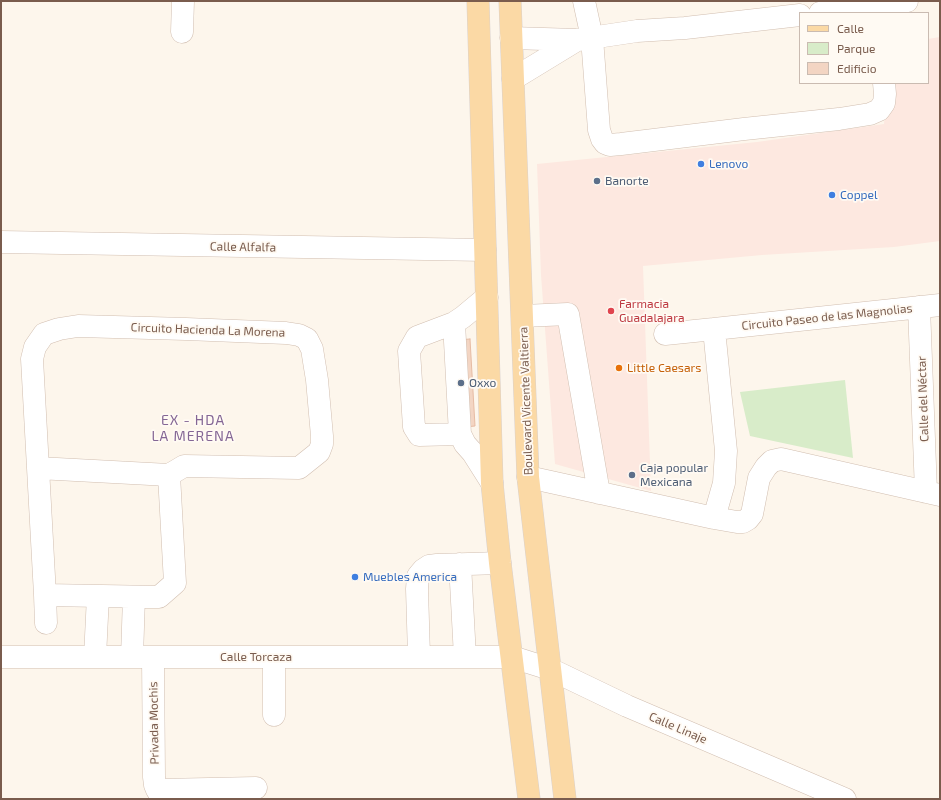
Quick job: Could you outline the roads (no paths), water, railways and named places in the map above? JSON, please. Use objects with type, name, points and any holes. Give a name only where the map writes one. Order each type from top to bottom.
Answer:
[{"type":"main road","points":[[478,1],[492,483],[500,563],[529,799]]},
{"type":"main road","name":"Boulevard Vicente Valtierra","points":[[510,1],[528,477],[565,799]]},
{"type":"street","points":[[182,32],[183,1]]},
{"type":"street","points":[[584,1],[585,39],[599,130],[605,144],[621,144],[839,119],[870,114],[879,110],[884,103],[884,84]]},
{"type":"street","points":[[828,12],[876,6],[901,1]]},
{"type":"street","points":[[512,38],[585,39],[799,15]]},
{"type":"street","points":[[513,79],[585,39]]},
{"type":"street","name":"Calle Alfalfa","points":[[1,242],[485,250]]},
{"type":"street","points":[[460,434],[419,435],[414,428],[409,351],[417,337],[454,323],[487,297]]},
{"type":"street","name":"Circuito Paseo de las Magnolias","points":[[665,334],[930,306]]},
{"type":"street","name":"Calle del Néctar","points":[[930,306],[933,493]]},
{"type":"street","points":[[523,316],[568,314],[599,493]]},
{"type":"street","points":[[454,323],[460,434],[465,444],[473,453],[492,483]]},
{"type":"street","name":"Circuito Hacienda La Morena","points":[[46,623],[32,360],[35,347],[44,334],[59,329],[78,326],[286,333],[299,335],[307,339],[312,349],[317,380],[322,436],[320,452],[299,468],[184,466],[169,475]]},
{"type":"street","points":[[714,329],[726,451],[724,483],[714,518]]},
{"type":"street","points":[[528,477],[737,522],[743,522],[752,514],[759,478],[766,467],[772,461],[781,459],[933,493]]},
{"type":"street","points":[[38,468],[169,475],[175,583],[159,597],[45,595]]},
{"type":"street","points":[[419,656],[417,589],[418,576],[423,570],[429,566],[437,565],[500,563]]},
{"type":"street","points":[[460,564],[465,657]]},
{"type":"street","points":[[96,657],[98,596]]},
{"type":"street","points":[[132,657],[134,597]]},
{"type":"street","name":"Calle Linaje","points":[[512,656],[550,669],[627,706],[845,799]]},
{"type":"street","name":"Calle Torcaza","points":[[1,657],[512,656]]},
{"type":"street","name":"Privada Mochis","points":[[153,657],[154,777],[157,790],[256,788]]},
{"type":"street","points":[[274,657],[274,715]]},
{"type":"place","name":"Lenovo","points":[[701,164]]},
{"type":"place","name":"Banorte","points":[[597,181]]},
{"type":"place","name":"Coppel","points":[[832,195]]},
{"type":"place","name":"Farmacia Guadalajara","points":[[611,311]]},
{"type":"place","name":"Little Caesars","points":[[619,368]]},
{"type":"place","name":"Oxxo","points":[[461,383]]},
{"type":"place","name":"Caja popular Mexicana","points":[[632,475]]},
{"type":"place","name":"Muebles America","points":[[355,577]]},
{"type":"district","name":"EX - HDA LA MERENA","points":[[193,428]]}]
